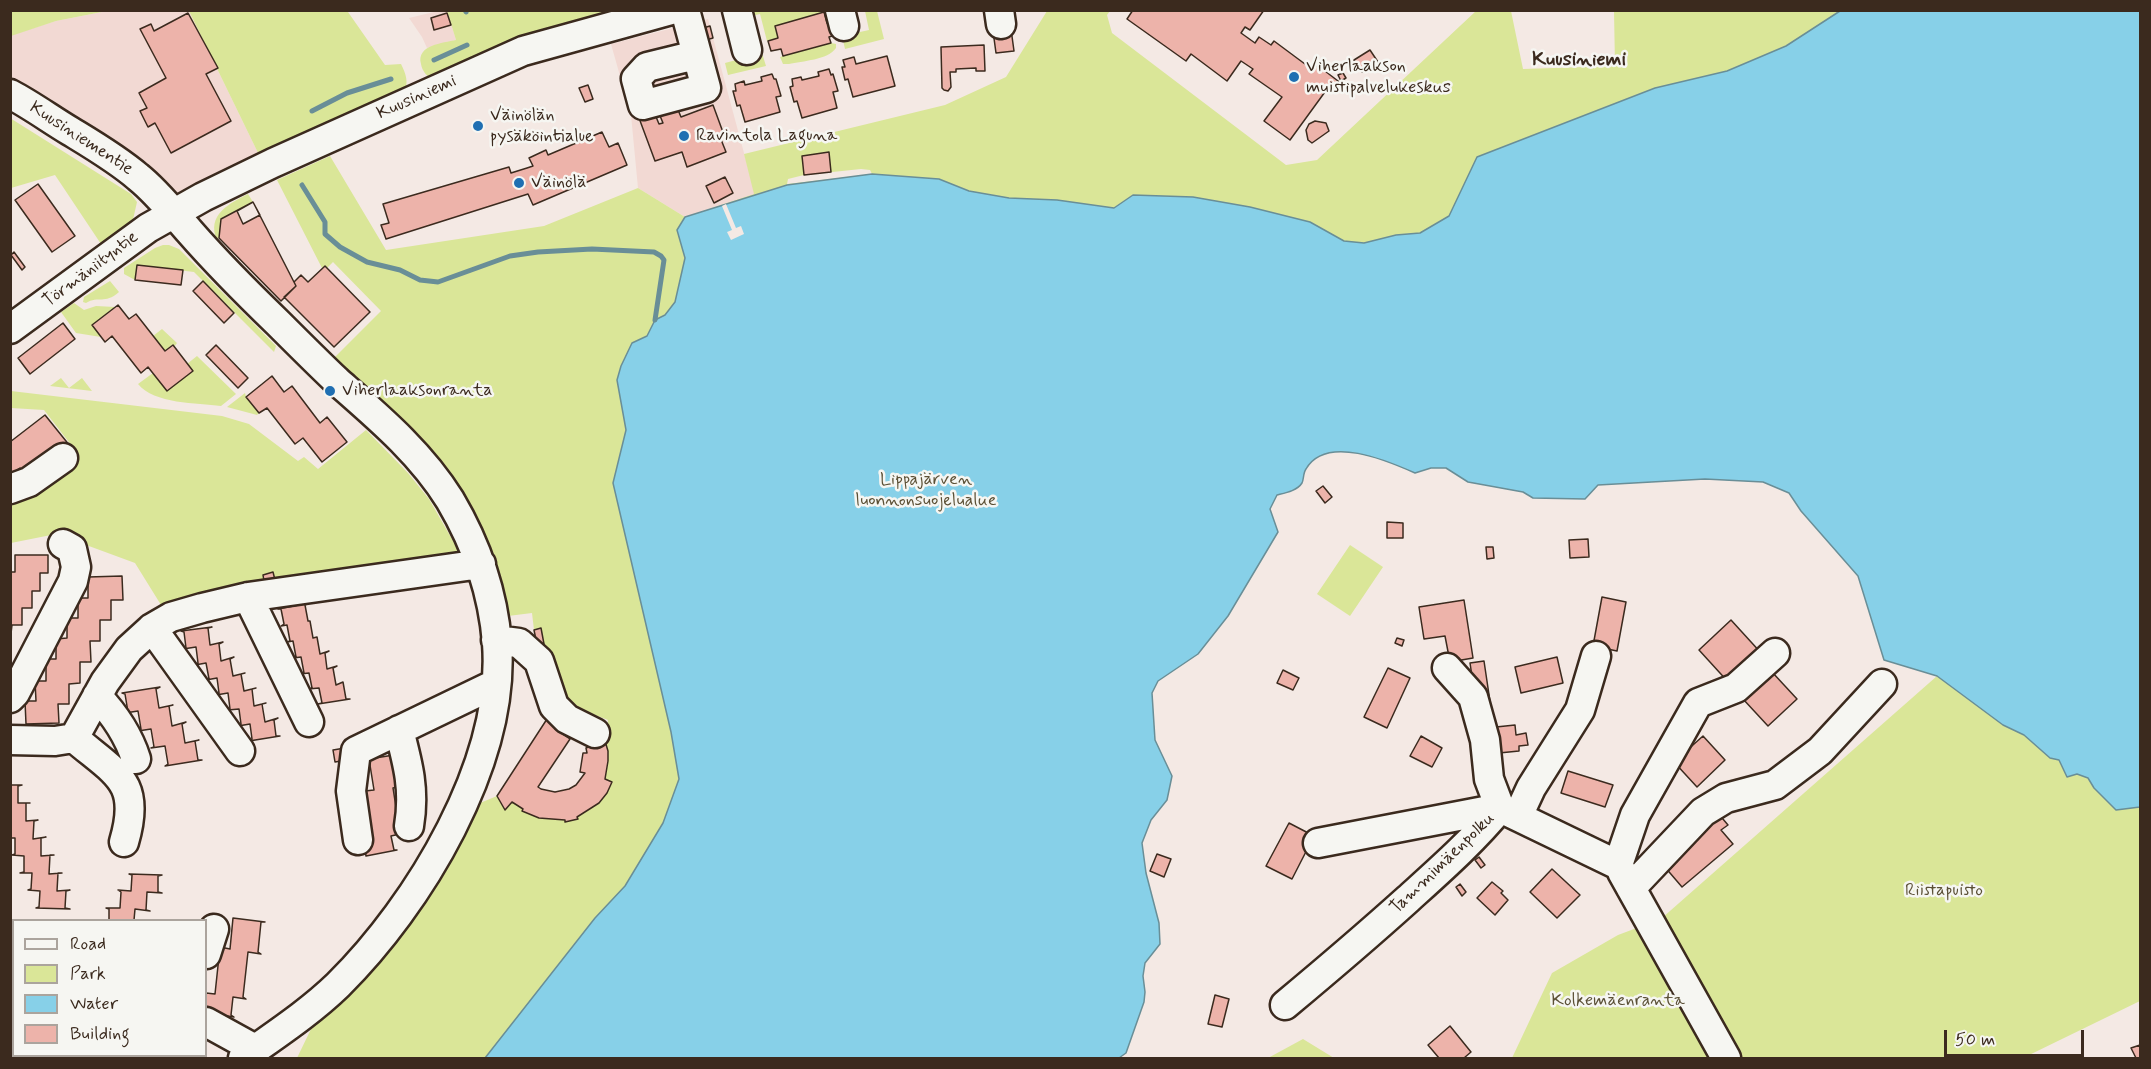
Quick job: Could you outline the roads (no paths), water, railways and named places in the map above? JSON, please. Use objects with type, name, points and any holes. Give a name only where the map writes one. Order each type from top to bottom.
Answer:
[{"type":"street","name":"Kuusiniemi","points":[[173,213],[273,163],[523,51],[671,10]]},
{"type":"street","points":[[684,10],[696,55]]},
{"type":"street","points":[[737,10],[747,50]]},
{"type":"street","name":"Kuusiniementie","points":[[10,94],[115,159],[155,192],[173,213]]},
{"type":"street","name":"Törmäniityntie","points":[[10,329],[148,228],[173,213]]},
{"type":"street","points":[[173,213],[241,286],[338,381],[380,417],[412,451],[449,499],[481,564],[490,597],[496,640],[495,684],[486,740],[476,771],[454,825],[402,909],[366,955],[336,987],[297,1020],[249,1054],[207,1023]]},
{"type":"street","points":[[10,489],[29,482],[63,458]]},
{"type":"street","points":[[10,698],[15,693],[73,581],[76,567],[72,549],[63,544]]},
{"type":"street","points":[[74,738],[97,696],[129,649],[152,628],[171,617],[248,597],[481,564]]},
{"type":"street","points":[[248,597],[309,722]]},
{"type":"street","points":[[152,628],[240,751]]},
{"type":"street","points":[[496,640],[519,643],[538,662],[554,706],[567,719],[595,733]]},
{"type":"street","points":[[1726,1059],[1624,877],[1635,815],[1698,702],[1736,688],[1775,652]]},
{"type":"street","points":[[1318,843],[1509,812],[1531,788],[1580,710],[1596,656]]},
{"type":"street","points":[[1447,669],[1473,697],[1485,740],[1489,779],[1509,812]]},
{"type":"street","points":[[358,840],[351,791],[356,751],[495,684]]},
{"type":"street","points":[[1624,877],[1702,812],[1726,798],[1775,784],[1820,751],[1882,684]]},
{"type":"street","points":[[97,696],[116,715],[131,742],[136,759]]},
{"type":"street","points":[[399,730],[411,774],[412,803],[409,826]]},
{"type":"street","points":[[10,740],[55,741],[74,738],[121,778],[130,800],[128,827],[124,842]]},
{"type":"street","name":"Tammimäenpolku","points":[[1286,1005],[1348,953],[1450,861],[1487,824],[1509,812],[1624,877]]},
{"type":"water","name":"Lippajärven luonnonsuojelualue","points":[[1840,11],[2140,11],[2140,807],[2116,810],[2094,788],[2088,778],[2077,774],[2067,777],[2059,760],[2050,758],[2024,735],[2003,725],[1937,676],[1884,660],[1858,576],[1801,511],[1789,493],[1763,482],[1705,479],[1598,485],[1585,499],[1533,498],[1523,492],[1468,482],[1446,468],[1431,468],[1415,473],[1358,453],[1328,453],[1315,459],[1306,469],[1302,483],[1297,488],[1277,495],[1270,509],[1278,532],[1228,616],[1198,654],[1158,681],[1152,693],[1155,740],[1172,776],[1167,800],[1151,820],[1142,843],[1146,873],[1159,923],[1160,944],[1145,963],[1144,1002],[1126,1053],[1119,1058],[485,1058],[595,918],[625,886],[663,823],[679,779],[671,732],[613,483],[626,430],[617,380],[632,343],[647,336],[655,320],[665,315],[675,302],[685,258],[677,230],[685,217],[787,185],[872,174],[939,179],[969,191],[1009,198],[1057,200],[1114,208],[1133,195],[1193,197],[1250,207],[1310,222],[1344,241],[1364,243],[1396,235],[1420,233],[1449,216],[1477,157],[1655,88],[1727,71],[1786,46]]},
{"type":"waterway","points":[[434,60],[467,45]]},
{"type":"waterway","points":[[312,111],[347,93],[391,79]]},
{"type":"waterway","points":[[302,185],[325,222],[325,234],[340,247],[367,262],[400,270],[420,280],[438,282],[510,256],[538,252],[592,249],[654,252],[664,260],[655,320]]},
{"type":"place","name":"Viherlaakson muistipalvelukeskus","points":[[1294,77]]},
{"type":"place","name":"Väinölän pysäköintialue","points":[[478,126]]},
{"type":"place","name":"Ravintola Laguna","points":[[684,136]]},
{"type":"place","name":"Väinölä","points":[[519,183]]},
{"type":"place","name":"Viherlaaksonranta","points":[[330,391]]},
{"type":"district","name":"Kuusiniemi","points":[[1579,61]]},
{"type":"park label","name":"Riistapuisto","points":[[1944,891]]},
{"type":"park label","name":"Kolkemäenranta","points":[[1618,1001]]}]
